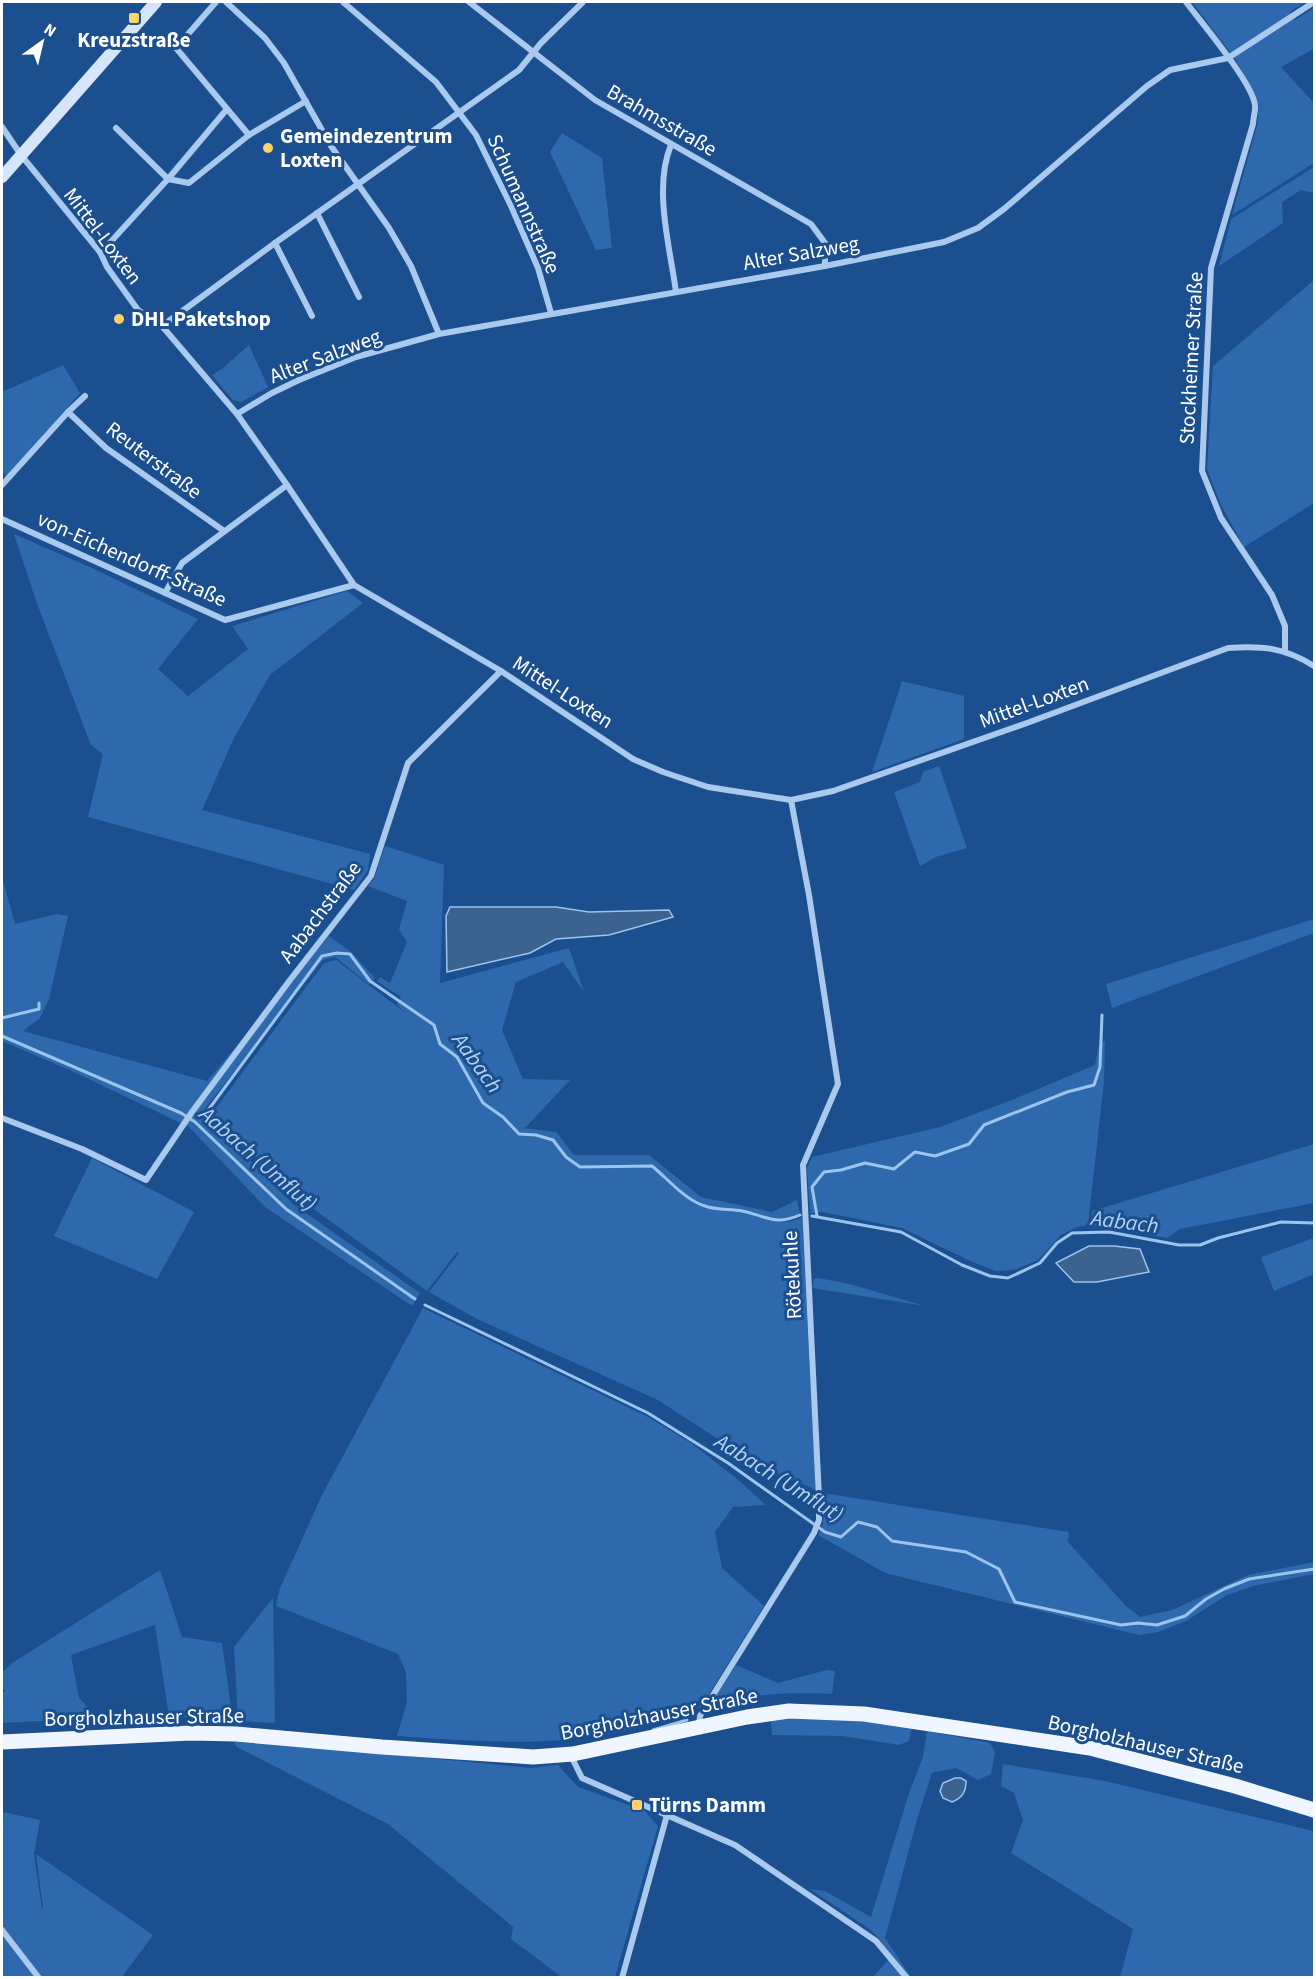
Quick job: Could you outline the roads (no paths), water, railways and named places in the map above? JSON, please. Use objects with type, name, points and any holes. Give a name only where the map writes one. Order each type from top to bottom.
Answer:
[{"type":"main road","name":"Borgholzhauser Straße","points":[[2,1742],[225,1733],[533,1757],[573,1754],[623,1745],[747,1717],[789,1712],[864,1714],[1090,1748],[1235,1786],[1314,1810]]},
{"type":"street","points":[[2,177],[156,2]]},
{"type":"street","points":[[216,2],[176,48],[249,135]]},
{"type":"street","points":[[226,2],[265,38],[284,63],[331,146],[389,228],[411,266],[439,334]]},
{"type":"street","name":"Schumannstraße","points":[[343,2],[436,82],[476,135],[538,268],[551,313]]},
{"type":"street","name":"Brahmsstraße","points":[[469,2],[595,100],[811,224],[825,243],[825,266]]},
{"type":"street","points":[[162,326],[519,70],[541,43],[583,2]]},
{"type":"street","name":"Stockheimer Straße","points":[[1186,2],[1246,84],[1255,104],[1253,124],[1211,268],[1202,471],[1221,518],[1272,595],[1285,626],[1285,652]]},
{"type":"street","name":"Alter Salzweg","points":[[237,414],[272,393],[328,368],[356,357],[439,334],[825,266],[944,242],[978,228],[1004,209],[1170,70],[1228,58],[1314,2]]},
{"type":"street","points":[[116,128],[168,179],[189,183],[249,135],[306,101]]},
{"type":"street","points":[[100,252],[168,179],[227,109]]},
{"type":"street","points":[[2,127],[21,155]]},
{"type":"street","points":[[671,145],[666,157],[664,207],[676,292]]},
{"type":"street","name":"Mittel-Loxten","points":[[21,155],[100,252],[106,267],[138,310],[162,326],[237,414],[354,585],[501,671],[633,759],[663,772],[708,787],[791,800],[833,791],[1027,723],[1228,648],[1260,646],[1285,652]]},
{"type":"street","points":[[317,213],[359,297]]},
{"type":"street","points":[[275,243],[312,316]]},
{"type":"street","points":[[2,485],[85,396]]},
{"type":"street","name":"Reuterstraße","points":[[68,412],[106,448],[224,531]]},
{"type":"street","points":[[165,593],[182,563],[287,485]]},
{"type":"street","name":"von-Eichendorff-Straße","points":[[2,519],[225,620],[354,585]]},
{"type":"street","points":[[1285,652],[1314,666]]},
{"type":"street","name":"Aabachstraße","points":[[2,1118],[82,1149],[146,1180],[192,1112],[371,876],[408,763],[501,671]]},
{"type":"street","name":"Rötekuhle","points":[[699,1726],[700,1716],[814,1533],[819,1520],[803,1165],[838,1084],[809,896],[791,800]]},
{"type":"street","points":[[573,1754],[574,1762],[582,1778],[735,1845],[876,1941],[907,1977]]},
{"type":"street","points":[[622,1977],[667,1815]]},
{"type":"street","points":[[2,1930],[39,1977]]},
{"type":"waterway","name":"Aabach","points":[[206,1113],[322,956],[337,953],[350,954],[370,981],[434,1025],[440,1044],[457,1057],[483,1103],[503,1117],[519,1134],[536,1135],[553,1140],[566,1157],[580,1167],[652,1166],[684,1194],[709,1207],[742,1211],[777,1220],[800,1215]]},
{"type":"waterway","points":[[2,1018],[39,1009],[39,1003]]},
{"type":"waterway","points":[[817,1216],[812,1187],[824,1172],[865,1163],[894,1169],[915,1152],[935,1156],[969,1144],[984,1125],[1067,1092],[1094,1085],[1100,1067],[1102,1015]]},
{"type":"waterway","name":"Aabach (Umflut)","points":[[2,1036],[181,1113],[195,1122],[286,1209],[415,1299]]},
{"type":"waterway","name":"Aabach","points":[[812,1216],[901,1232],[962,1265],[990,1276],[1008,1278],[1040,1263],[1057,1243],[1072,1233],[1109,1232],[1179,1245],[1200,1245],[1218,1238],[1281,1222],[1314,1223]]},
{"type":"waterway","name":"Aabach (Umflut)","points":[[425,1305],[648,1413],[728,1463],[825,1532],[841,1537],[858,1522],[877,1527],[892,1541],[966,1552],[999,1569],[1015,1602],[1121,1625],[1138,1623],[1157,1625],[1185,1616],[1206,1599],[1249,1579],[1314,1569]]},
{"type":"waterway","points":[[653,1730],[687,1720]]},
{"type":"place","name":"Kreuzstraße","points":[[134,18]]},
{"type":"place","name":"Gemeindezentrum Loxten","points":[[268,148]]},
{"type":"place","name":"DHL Paketshop","points":[[119,319]]},
{"type":"place","name":"Türns Damm","points":[[637,1805]]}]
